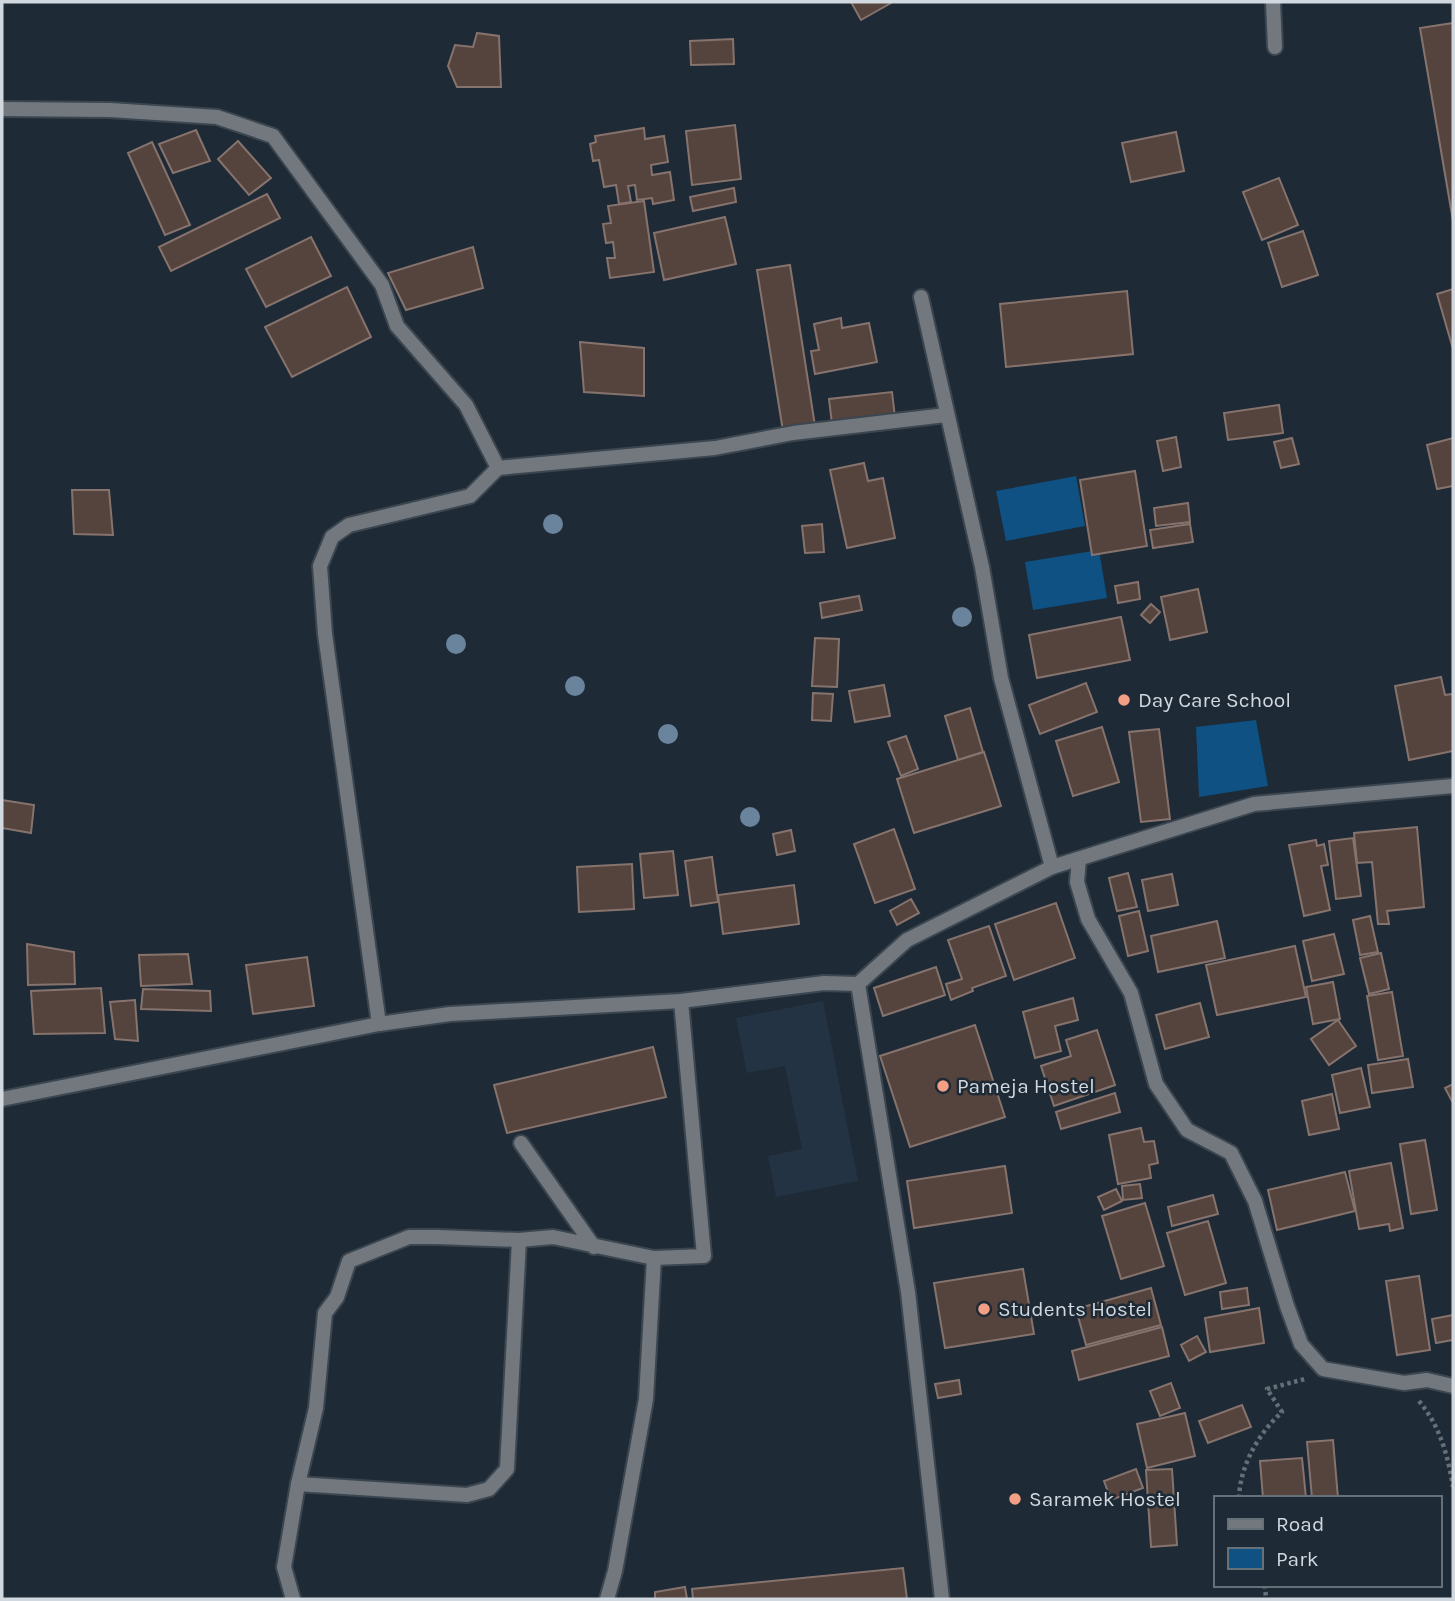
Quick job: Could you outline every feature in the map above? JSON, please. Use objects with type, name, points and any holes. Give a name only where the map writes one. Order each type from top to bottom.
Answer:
[{"type":"street","points":[[1273,2],[1275,47]]},
{"type":"street","points":[[2,110],[110,110],[217,117],[273,136],[382,285],[397,326],[466,405],[498,468]]},
{"type":"street","points":[[920,297],[982,566],[1001,678],[1052,867]]},
{"type":"street","points":[[379,1024],[325,634],[320,566],[332,537],[349,525],[470,496],[498,468],[715,448],[793,433],[946,415]]},
{"type":"street","points":[[2,1099],[379,1024],[450,1014],[681,1001],[824,983],[858,984],[907,940],[1052,867],[1254,804],[1453,786]]},
{"type":"street","points":[[1079,859],[1077,882],[1088,919],[1130,993],[1156,1084],[1187,1130],[1231,1153],[1255,1201],[1286,1306],[1301,1344],[1323,1369],[1404,1383],[1427,1380],[1453,1386]]},
{"type":"street","points":[[858,984],[908,1292],[942,1599]]},
{"type":"street","points":[[293,1599],[284,1567],[298,1484],[316,1408],[325,1313],[337,1297],[349,1261],[409,1237],[519,1240],[552,1237],[654,1258],[704,1256],[681,1001]]},
{"type":"street","points":[[521,1143],[594,1247]]},
{"type":"street","points":[[298,1484],[467,1495],[489,1489],[507,1469],[519,1240]]},
{"type":"street","points":[[607,1599],[646,1399],[654,1258]]},
{"type":"path","points":[[1239,1496],[1246,1466],[1263,1430],[1282,1412],[1267,1389],[1312,1377],[1323,1369]]},
{"type":"path","points":[[1404,1383],[1432,1416],[1449,1459],[1453,1487]]},
{"type":"shaded area","points":[[823,1001],[858,1181],[776,1197],[768,1156],[802,1149],[785,1066],[747,1073],[736,1018]]},
{"type":"green space","points":[[1076,476],[1085,526],[1006,541],[996,491]]},
{"type":"green space","points":[[1099,550],[1107,598],[1033,610],[1025,562]]},
{"type":"green space","points":[[1256,720],[1268,786],[1199,797],[1196,727]]},
{"type":"building","points":[[851,2],[891,2],[891,3],[861,20]]},
{"type":"building","points":[[1453,23],[1453,221],[1420,28]]},
{"type":"building","points":[[477,33],[499,36],[501,87],[457,87],[448,66],[455,45],[473,47]]},
{"type":"building","points":[[733,39],[734,64],[691,65],[690,41]]},
{"type":"building","points":[[735,125],[741,179],[692,185],[686,131]]},
{"type":"building","points":[[644,128],[645,139],[664,136],[668,162],[651,165],[652,175],[670,172],[674,200],[653,204],[652,198],[637,200],[635,185],[628,186],[631,202],[619,204],[616,185],[604,187],[599,160],[593,161],[590,144],[596,142],[595,136]]},
{"type":"building","points":[[196,130],[210,161],[173,173],[159,144]]},
{"type":"building","points":[[1176,132],[1184,171],[1131,182],[1122,143]]},
{"type":"building","points":[[238,141],[271,178],[249,195],[218,159]]},
{"type":"building","points":[[152,142],[190,225],[165,235],[128,153]]},
{"type":"building","points":[[1279,178],[1298,225],[1262,240],[1243,192]]},
{"type":"building","points":[[734,188],[736,202],[693,211],[690,197]]},
{"type":"building","points":[[267,194],[280,218],[171,271],[159,247]]},
{"type":"building","points":[[644,201],[654,272],[610,278],[607,258],[615,258],[613,242],[606,243],[603,224],[611,223],[608,206]]},
{"type":"building","points":[[725,217],[736,264],[664,280],[654,233]]},
{"type":"building","points":[[1303,231],[1318,275],[1282,287],[1268,243]]},
{"type":"building","points":[[311,237],[331,276],[266,307],[246,269]]},
{"type":"building","points":[[473,247],[483,288],[406,310],[388,273]]},
{"type":"building","points":[[790,265],[815,426],[783,431],[757,270]]},
{"type":"building","points":[[347,287],[371,337],[292,377],[265,327]]},
{"type":"building","points":[[1453,289],[1453,349],[1437,294]]},
{"type":"building","points":[[1127,291],[1133,354],[1006,367],[1000,304]]},
{"type":"building","points":[[841,318],[842,328],[869,323],[877,362],[815,374],[811,351],[819,350],[814,324]]},
{"type":"building","points":[[580,342],[644,348],[644,396],[584,392]]},
{"type":"building","points":[[892,392],[895,417],[832,424],[829,399]]},
{"type":"building","points":[[1279,405],[1283,433],[1228,440],[1224,413]]},
{"type":"building","points":[[1176,437],[1181,467],[1163,471],[1157,441]]},
{"type":"building","points":[[1292,438],[1299,464],[1281,468],[1274,442]]},
{"type":"building","points":[[1453,438],[1453,486],[1437,489],[1427,445]]},
{"type":"building","points":[[864,463],[868,481],[883,478],[895,538],[847,548],[830,470]]},
{"type":"building","points":[[1135,471],[1147,546],[1092,555],[1080,480]]},
{"type":"building","points":[[72,490],[109,490],[113,535],[74,534]]},
{"type":"building","points":[[1188,503],[1190,522],[1156,526],[1154,508]]},
{"type":"building","points":[[822,524],[824,552],[805,553],[802,526]]},
{"type":"building","points":[[1190,524],[1193,542],[1153,548],[1150,530]]},
{"type":"building","points":[[1138,582],[1140,599],[1118,603],[1115,586]]},
{"type":"building","points":[[1198,589],[1207,632],[1170,640],[1161,597]]},
{"type":"building","points":[[859,596],[862,610],[822,618],[820,603]]},
{"type":"building","points":[[1151,604],[1160,612],[1150,623],[1141,615]]},
{"type":"building","points":[[1121,617],[1130,660],[1037,678],[1029,635]]},
{"type":"building","points":[[815,638],[839,639],[837,687],[812,686]]},
{"type":"building","points":[[1441,677],[1445,695],[1453,694],[1453,751],[1409,760],[1395,686]]},
{"type":"building","points":[[1086,683],[1097,712],[1040,734],[1029,705]]},
{"type":"building","points":[[884,685],[890,716],[855,722],[849,691]]},
{"type":"building","points":[[813,693],[833,694],[831,721],[812,720]]},
{"type":"building","points":[[970,708],[983,752],[958,760],[945,716]]},
{"type":"building","points":[[1102,727],[1119,782],[1073,796],[1056,741]]},
{"type":"building","points":[[1159,729],[1170,819],[1141,822],[1129,732]]},
{"type":"building","points":[[906,736],[918,769],[901,776],[888,742]]},
{"type":"building","points":[[984,752],[1001,806],[914,833],[897,779]]},
{"type":"building","points":[[2,800],[34,805],[31,833],[2,828]]},
{"type":"building","points":[[1417,827],[1424,907],[1387,911],[1389,924],[1378,924],[1372,862],[1357,863],[1354,833]]},
{"type":"building","points":[[894,829],[915,889],[875,903],[854,844]]},
{"type":"building","points":[[791,830],[795,851],[777,855],[773,834]]},
{"type":"building","points":[[1353,838],[1361,896],[1336,899],[1329,841]]},
{"type":"building","points":[[1316,840],[1317,846],[1324,844],[1328,865],[1321,866],[1330,910],[1304,916],[1289,845]]},
{"type":"building","points":[[673,851],[678,895],[644,898],[640,854]]},
{"type":"building","points":[[712,857],[718,902],[691,906],[685,861]]},
{"type":"building","points":[[632,864],[634,909],[579,912],[577,867]]},
{"type":"building","points":[[1128,873],[1137,907],[1117,911],[1109,878]]},
{"type":"building","points":[[1172,874],[1178,905],[1148,911],[1142,880]]},
{"type":"building","points":[[794,885],[799,924],[723,934],[718,895]]},
{"type":"building","points":[[911,899],[919,913],[897,925],[890,911]]},
{"type":"building","points":[[1056,903],[1075,958],[1014,980],[995,924]]},
{"type":"building","points":[[1139,911],[1148,951],[1128,956],[1119,916]]},
{"type":"building","points":[[1370,916],[1378,952],[1360,955],[1353,920]]},
{"type":"building","points":[[1217,921],[1225,958],[1158,972],[1151,936]]},
{"type":"building","points":[[989,926],[1006,976],[972,988],[973,991],[951,1000],[946,984],[962,979],[948,940]]},
{"type":"building","points":[[1334,934],[1344,974],[1312,981],[1303,941]]},
{"type":"building","points":[[27,944],[74,952],[75,984],[28,985]]},
{"type":"building","points":[[1295,946],[1306,997],[1217,1015],[1206,965]]},
{"type":"building","points":[[1381,953],[1389,989],[1369,994],[1360,958]]},
{"type":"building","points":[[188,954],[192,984],[141,986],[139,955]]},
{"type":"building","points":[[307,957],[314,1006],[253,1014],[246,965]]},
{"type":"building","points":[[936,967],[945,995],[883,1016],[874,988]]},
{"type":"building","points":[[1333,982],[1340,1019],[1313,1024],[1306,987]]},
{"type":"building","points":[[101,988],[105,1033],[34,1034],[31,991]]},
{"type":"building","points":[[143,989],[210,991],[211,1011],[141,1009]]},
{"type":"building","points":[[1392,992],[1403,1056],[1378,1060],[1367,996]]},
{"type":"building","points":[[1073,998],[1078,1020],[1055,1026],[1061,1051],[1035,1058],[1023,1012]]},
{"type":"building","points":[[135,1000],[138,1041],[115,1039],[110,1002]]},
{"type":"building","points":[[1200,1003],[1209,1037],[1165,1049],[1156,1015]]},
{"type":"building","points":[[1338,1020],[1356,1046],[1329,1065],[1311,1039]]},
{"type":"building","name":"Pameja Hostel","points":[[975,1025],[1005,1117],[910,1147],[880,1056]]},
{"type":"building","points":[[1097,1030],[1115,1085],[1054,1106],[1041,1066],[1071,1056],[1066,1040]]},
{"type":"building","points":[[653,1047],[666,1097],[507,1133],[494,1085]]},
{"type":"building","points":[[1408,1059],[1413,1087],[1372,1093],[1368,1065]]},
{"type":"building","points":[[1361,1068],[1370,1107],[1340,1113],[1332,1075]]},
{"type":"building","points":[[1453,1084],[1453,1103],[1445,1088]]},
{"type":"building","points":[[1115,1093],[1120,1112],[1061,1129],[1056,1112]]},
{"type":"building","points":[[1332,1094],[1339,1129],[1309,1135],[1302,1101]]},
{"type":"building","points":[[1141,1128],[1144,1142],[1154,1141],[1158,1163],[1149,1165],[1151,1178],[1118,1184],[1109,1135]]},
{"type":"building","points":[[1425,1140],[1437,1210],[1411,1214],[1400,1144]]},
{"type":"building","points":[[1391,1163],[1403,1228],[1390,1231],[1389,1224],[1359,1229],[1349,1171]]},
{"type":"building","points":[[1005,1166],[1012,1213],[914,1228],[907,1181]]},
{"type":"building","points":[[1345,1172],[1355,1211],[1277,1230],[1268,1190]]},
{"type":"building","points":[[1140,1184],[1142,1198],[1123,1200],[1122,1186]]},
{"type":"building","points":[[1116,1189],[1122,1201],[1104,1210],[1098,1197]]},
{"type":"building","points":[[1213,1195],[1218,1214],[1172,1226],[1168,1207]]},
{"type":"building","points":[[1145,1203],[1164,1266],[1121,1279],[1102,1216]]},
{"type":"building","points":[[1208,1221],[1226,1283],[1185,1295],[1167,1233]]},
{"type":"building","name":"Students Hostel","points":[[1023,1269],[1034,1334],[945,1348],[934,1283]]},
{"type":"building","points":[[1419,1276],[1430,1350],[1397,1355],[1386,1281]]},
{"type":"building","points":[[1151,1288],[1161,1325],[1086,1345],[1076,1309]]},
{"type":"building","points":[[1247,1288],[1249,1305],[1222,1309],[1220,1292]]},
{"type":"building","points":[[1259,1308],[1264,1343],[1210,1352],[1205,1318]]},
{"type":"building","points":[[1453,1315],[1453,1340],[1436,1343],[1432,1319]]},
{"type":"building","points":[[1162,1327],[1169,1356],[1079,1380],[1072,1351]]},
{"type":"building","points":[[1197,1336],[1206,1352],[1189,1361],[1181,1345]]},
{"type":"building","points":[[959,1380],[961,1394],[938,1398],[935,1384]]},
{"type":"building","points":[[1171,1383],[1180,1408],[1160,1416],[1150,1391]]},
{"type":"building","points":[[1242,1405],[1251,1427],[1208,1443],[1199,1421]]},
{"type":"building","points":[[1185,1413],[1195,1456],[1147,1468],[1137,1424]]},
{"type":"building","points":[[1333,1440],[1338,1496],[1312,1496],[1307,1442]]},
{"type":"building","points":[[1302,1458],[1306,1496],[1263,1496],[1260,1461]]},
{"type":"building","points":[[1136,1469],[1143,1488],[1111,1500],[1104,1481]]},
{"type":"building","points":[[1172,1469],[1177,1545],[1151,1547],[1146,1470]]},
{"type":"building","points":[[903,1568],[907,1599],[693,1599],[692,1589]]},
{"type":"building","points":[[685,1587],[687,1599],[655,1599],[655,1592]]},
{"type":"place","name":"Day Care School","points":[[1124,700]]},
{"type":"place","name":"Pameja Hostel","points":[[943,1086]]},
{"type":"place","name":"Students Hostel","points":[[984,1309]]},
{"type":"place","name":"Saramek Hostel","points":[[1015,1499]]}]
